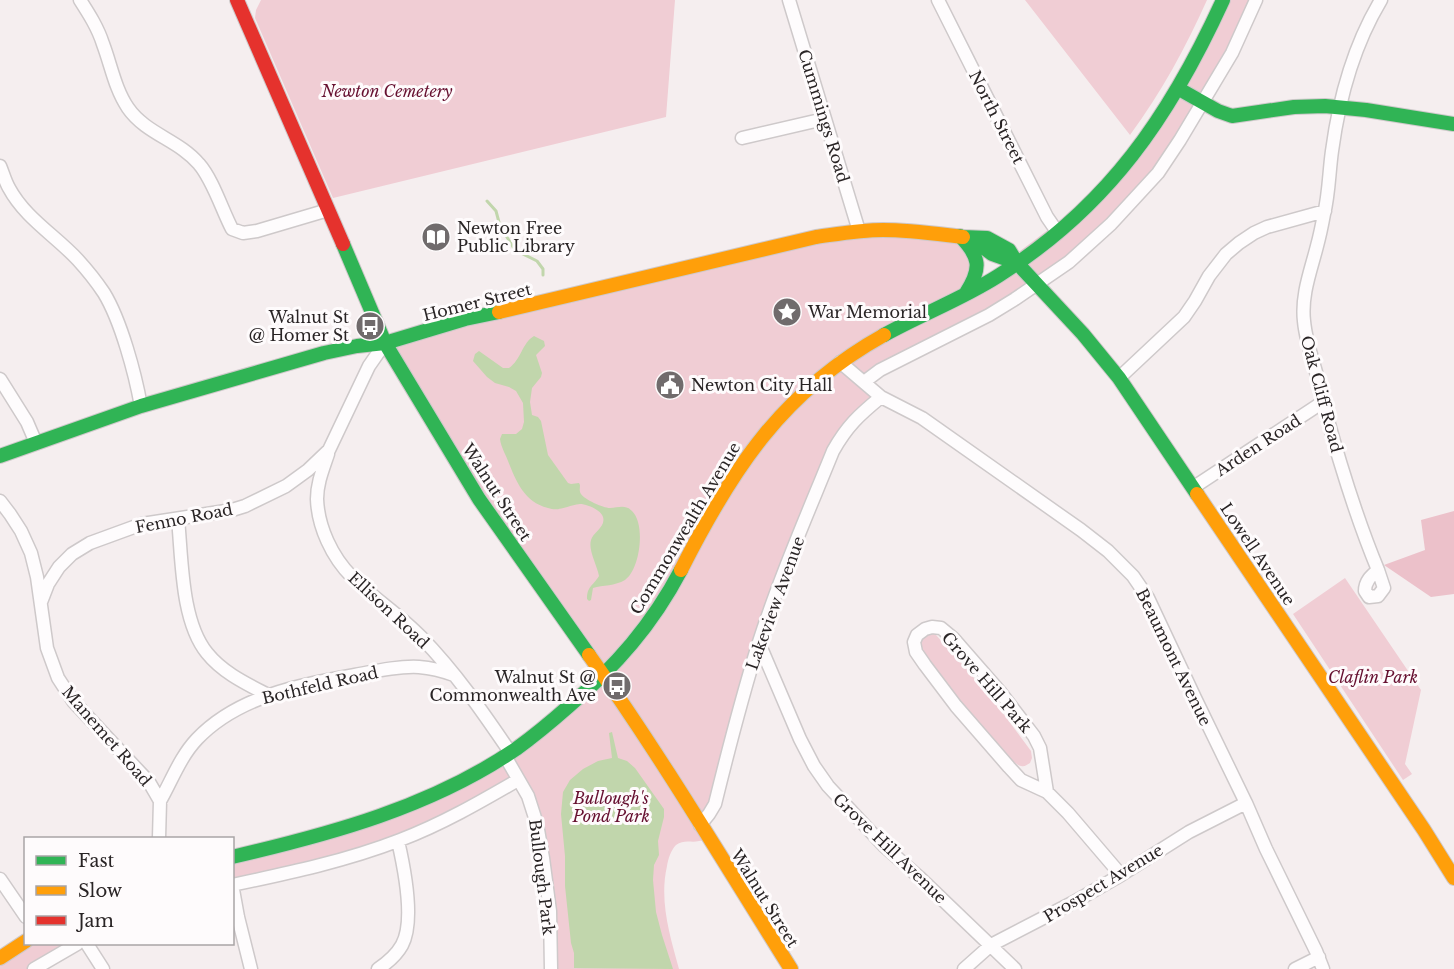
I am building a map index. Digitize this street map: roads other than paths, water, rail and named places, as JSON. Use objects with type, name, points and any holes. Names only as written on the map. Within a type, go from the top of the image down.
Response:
[{"type":"main road","name":"Walnut Street","points":[[237,0],[272,76],[385,343],[479,499],[604,676],[791,969]]},
{"type":"main road","name":"Commonwealth Avenue","points":[[234,857],[317,837],[387,815],[442,790],[507,754],[604,676],[634,644],[658,609],[728,483],[758,440],[781,414],[840,363],[887,333],[1001,274],[1059,233],[1087,208],[1153,129],[1199,53],[1223,0]]},
{"type":"main road","points":[[1179,89],[1218,111],[1232,116],[1294,107],[1339,107],[1454,124]]},
{"type":"main road","name":"Homer Street","points":[[0,456],[141,406],[324,353],[385,343],[465,319],[805,240],[859,231],[918,232],[966,237]]},
{"type":"main road","points":[[966,237],[1003,260],[1017,263]]},
{"type":"main road","points":[[966,237],[977,263],[977,276],[966,293]]},
{"type":"main road","name":"Lowell Avenue","points":[[1017,263],[1083,334],[1119,378],[1449,858],[1454,878]]},
{"type":"main road","points":[[0,958],[24,942]]},
{"type":"street","points":[[80,0],[97,29],[126,106],[146,127],[179,147],[200,164],[232,229],[243,233],[257,231],[328,210]]},
{"type":"street","name":"Cummings Road","points":[[789,0],[859,231]]},
{"type":"street","name":"North Street","points":[[938,0],[1047,217],[1059,233]]},
{"type":"street","points":[[864,382],[880,370],[989,315],[1037,285],[1084,249],[1111,224],[1143,190],[1175,148],[1232,54],[1256,0]]},
{"type":"street","name":"Oak Cliff Road","points":[[1378,570],[1351,495],[1323,402],[1309,350],[1304,320],[1308,276],[1325,211],[1339,107],[1360,42],[1380,0]]},
{"type":"street","points":[[742,138],[824,118]]},
{"type":"street","points":[[0,166],[18,202],[77,259],[105,295],[123,339],[141,406]]},
{"type":"street","points":[[1119,378],[1184,316],[1215,268],[1239,243],[1267,227],[1325,211]]},
{"type":"street","name":"Fenno Road","points":[[41,602],[48,584],[59,567],[72,554],[90,543],[142,524],[232,510],[266,497],[308,470],[329,450],[369,366],[385,343]]},
{"type":"street","name":"Beaumont Avenue","points":[[840,363],[881,397],[922,418],[1081,530],[1127,569],[1148,598],[1321,963]]},
{"type":"street","points":[[0,379],[27,422],[36,443]]},
{"type":"street","name":"Lakeview Avenue","points":[[700,825],[715,804],[741,700],[759,643],[783,575],[833,451],[853,421],[881,397]]},
{"type":"street","name":"Arden Road","points":[[1194,487],[1323,402]]},
{"type":"street","name":"Ellison Road","points":[[329,450],[320,475],[317,497],[319,518],[336,557],[351,576],[419,635],[456,675],[473,698],[507,754]]},
{"type":"street","name":"Manemet Road","points":[[0,501],[21,531],[30,553],[37,577],[47,648],[58,678],[73,701],[149,782],[160,801],[159,837]]},
{"type":"street","points":[[178,519],[185,590],[196,635],[207,653],[221,666],[242,682],[268,695]]},
{"type":"street","name":"Grove Hill Park","points":[[1047,792],[1040,748],[1034,736],[1001,693],[953,638],[941,628],[925,629],[917,635],[914,642],[916,652],[956,706],[1021,780],[1047,792],[1068,813],[1121,875]]},
{"type":"street","name":"Grove Hill Avenue","points":[[759,643],[800,739],[828,786],[884,846],[1015,969]]},
{"type":"street","name":"Bothfeld Road","points":[[160,801],[179,762],[196,740],[233,711],[268,695],[338,678],[399,668],[419,667],[456,675]]},
{"type":"street","name":"Bullough Park","points":[[507,754],[532,805],[540,840],[550,912],[550,969]]},
{"type":"street","points":[[234,884],[326,864],[398,841],[466,810],[518,780]]},
{"type":"street","name":"Prospect Avenue","points":[[964,969],[991,945],[1121,875],[1189,832],[1246,803]]},
{"type":"street","points":[[378,969],[393,956],[402,944],[407,928],[406,888],[398,841]]},
{"type":"street","points":[[0,879],[24,914]]},
{"type":"street","points":[[234,893],[252,969]]},
{"type":"street","points":[[34,969],[75,945]]},
{"type":"street","points":[[88,945],[103,969]]},
{"type":"street","points":[[1295,969],[1321,963]]},
{"type":"waterway","points":[[487,201],[496,211],[500,226],[515,250],[537,261],[543,269],[543,275]]},
{"type":"place","name":"Newton Free Public Library","points":[[436,237]]},
{"type":"place","name":"War Memorial","points":[[787,312]]},
{"type":"place","name":"Walnut St @ Homer St","points":[[370,326]]},
{"type":"place","name":"Newton City Hall","points":[[670,385]]},
{"type":"place","name":"Walnut St @ Commonwealth Ave","points":[[617,686]]},
{"type":"park label","name":"Newton Cemetery","points":[[387,91]]},
{"type":"park label","name":"Claflin Park","points":[[1373,677]]},
{"type":"park label","name":"Bullough's Pond Park","points":[[611,807]]}]
